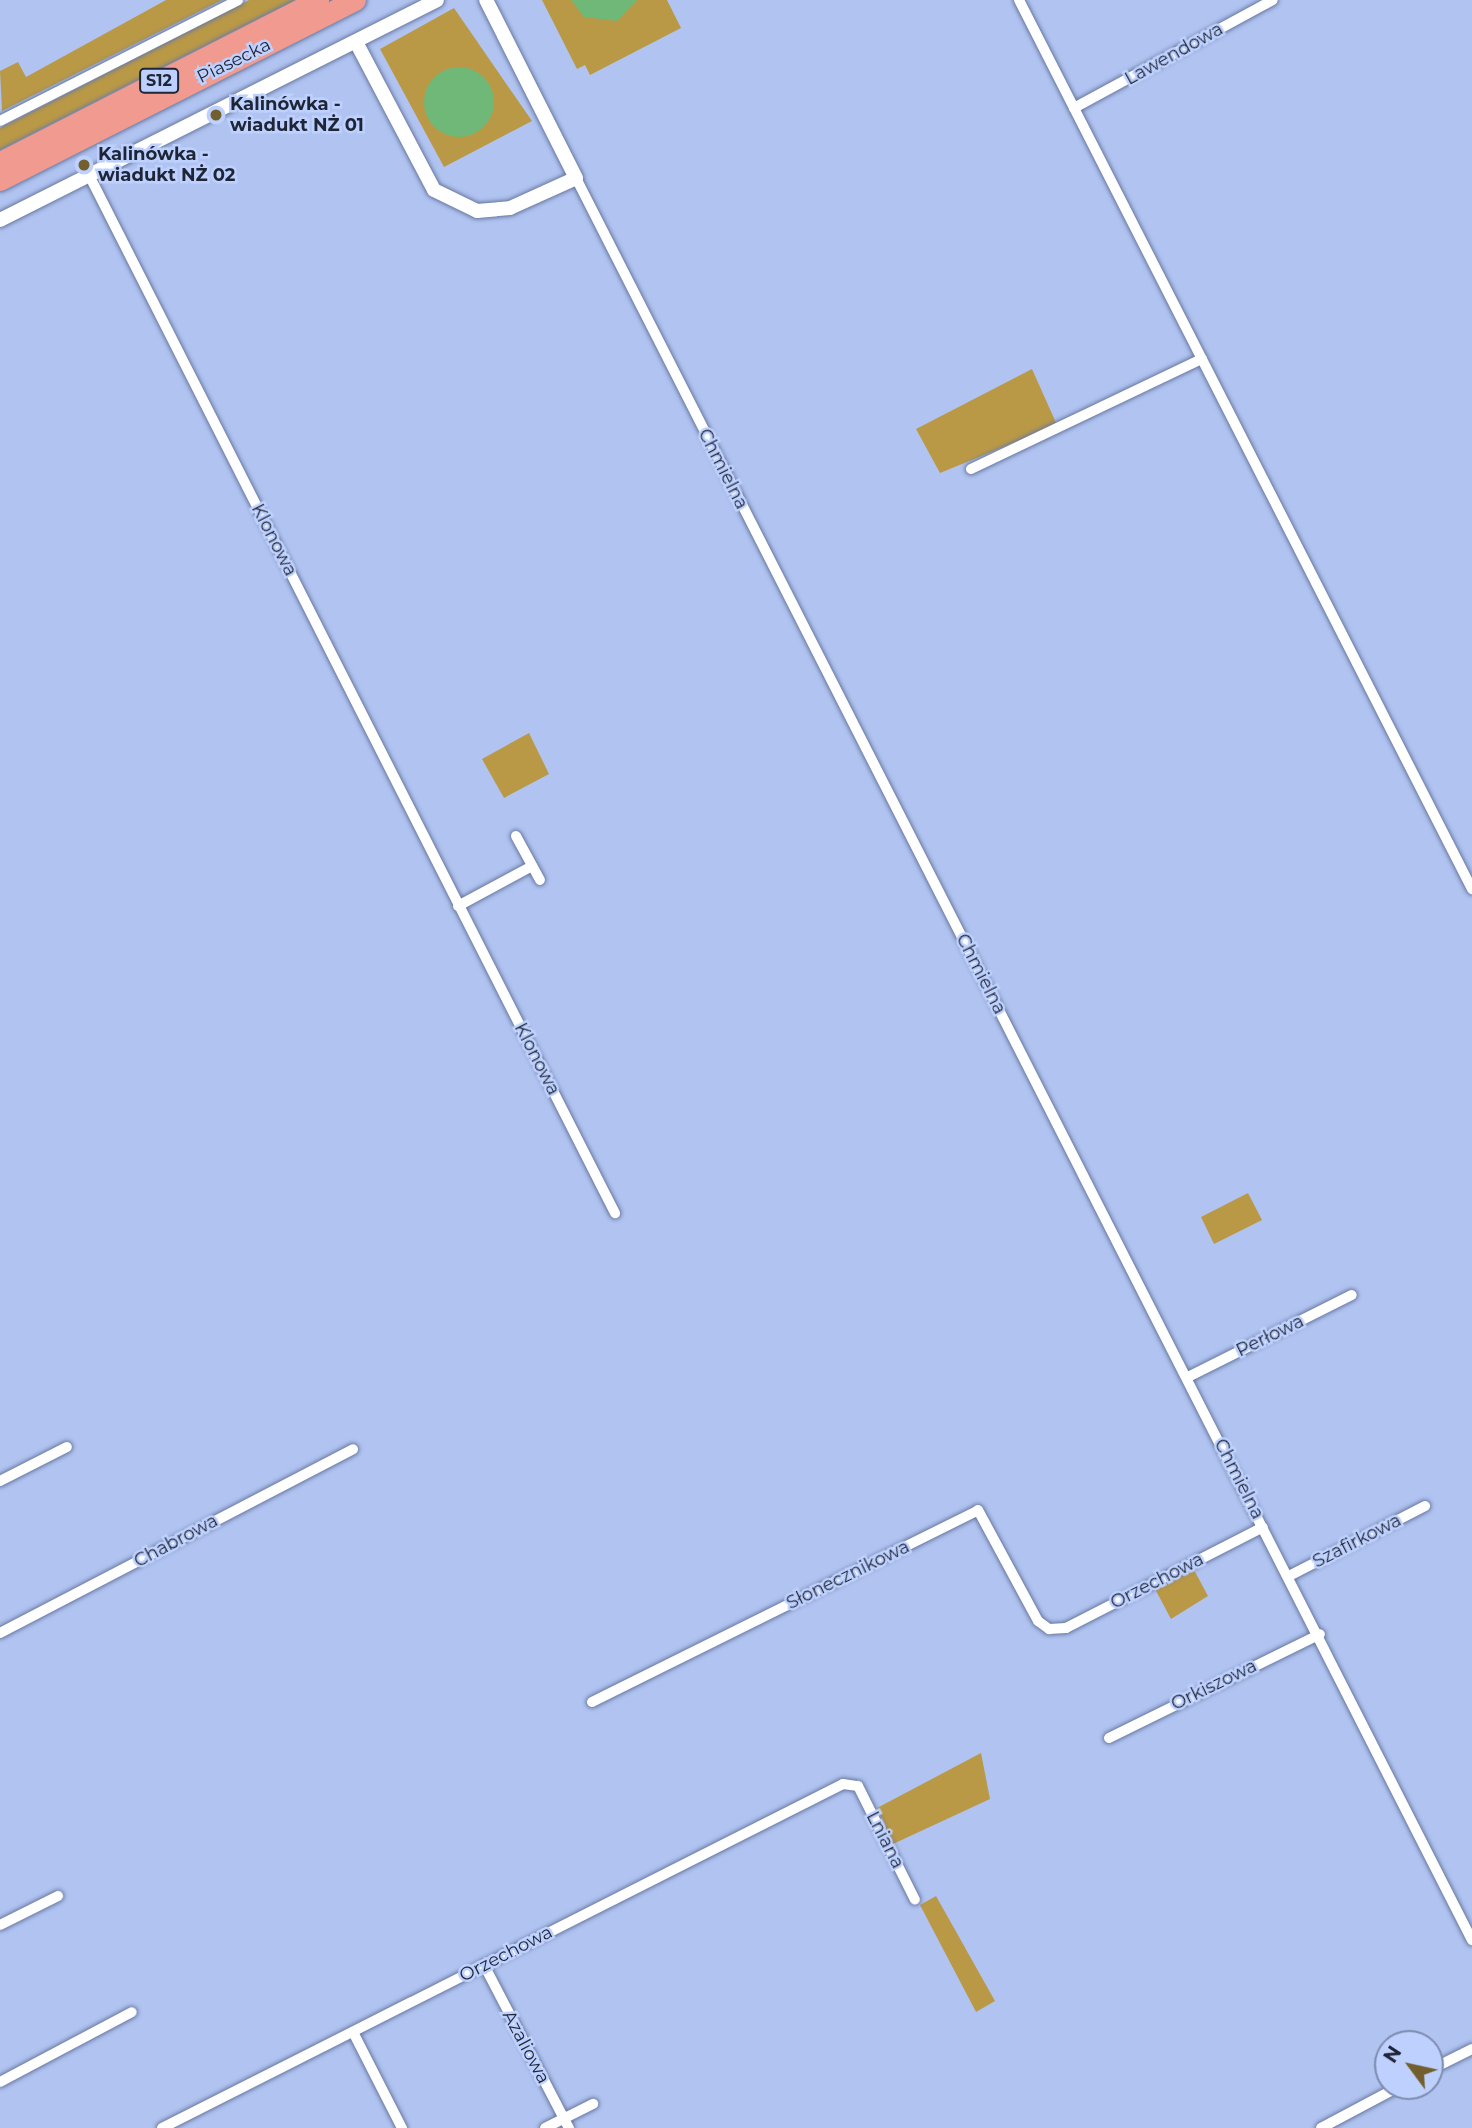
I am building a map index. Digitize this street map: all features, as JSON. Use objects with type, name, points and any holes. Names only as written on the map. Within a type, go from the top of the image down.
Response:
[{"type":"highway","name":"Piasecka","points":[[0,162],[318,0]]},
{"type":"highway","name":"Piasecka","points":[[0,180],[355,0]]},
{"type":"street","points":[[0,121],[238,0]]},
{"type":"street","points":[[0,220],[437,0]]},
{"type":"street","points":[[1019,0],[1472,889]]},
{"type":"street","name":"Lawendowa","points":[[1074,108],[1273,0]]},
{"type":"street","name":"Chmielna","points":[[488,4],[1263,1527],[1320,1634],[1472,1940]]},
{"type":"street","points":[[356,42],[422,173],[453,204],[477,211],[510,208],[576,178]]},
{"type":"street","name":"Klonowa","points":[[89,174],[615,1213]]},
{"type":"street","points":[[971,469],[1202,359]]},
{"type":"street","points":[[516,835],[540,880]]},
{"type":"street","points":[[458,906],[531,866]]},
{"type":"street","name":"Perłowa","points":[[1188,1377],[1352,1295]]},
{"type":"street","points":[[0,1481],[67,1447]]},
{"type":"street","name":"Chabrowa","points":[[0,1633],[353,1449]]},
{"type":"street","name":"Szafirkowa","points":[[1289,1576],[1425,1506]]},
{"type":"street","name":"Słonecznikowa","points":[[592,1702],[978,1510],[1038,1621],[1049,1629]]},
{"type":"street","name":"Orzechowa","points":[[1049,1629],[1066,1628],[1263,1527]]},
{"type":"street","name":"Orkiszowa","points":[[1109,1738],[1320,1634]]},
{"type":"street","name":"Orzechowa","points":[[162,2128],[852,1782]]},
{"type":"street","name":"Lniana","points":[[852,1782],[915,1900]]},
{"type":"street","points":[[0,1925],[58,1896]]},
{"type":"street","name":"Azaliowa","points":[[484,1965],[567,2123]]},
{"type":"street","points":[[0,2082],[132,2012]]},
{"type":"street","points":[[353,2032],[402,2128]]},
{"type":"street","points":[[1444,2063],[1472,2049]]},
{"type":"street","points":[[1321,2128],[1374,2100]]},
{"type":"street","points":[[545,2128],[567,2123],[593,2104]]},
{"type":"shaded area","points":[[166,0],[222,0],[2,111],[0,71],[18,62],[26,77]]},
{"type":"shaded area","points":[[249,0],[295,0],[0,150],[0,128]]},
{"type":"shaded area","points":[[542,0],[667,0],[681,28],[590,75],[585,65],[577,69]]},
{"type":"shaded area","points":[[571,0],[637,0],[617,21],[584,17]]},
{"type":"shaded area","points":[[454,8],[532,121],[444,167],[380,49]]},
{"type":"shaded area","points":[[452,67],[466,67],[479,73],[488,82],[494,102],[492,115],[484,127],[466,137],[452,137],[439,131],[430,122],[424,109],[424,95],[430,82],[439,73]]},
{"type":"shaded area","points":[[1032,369],[1057,425],[940,473],[916,429]]},
{"type":"shaded area","points":[[529,733],[549,774],[504,798],[482,759]]},
{"type":"shaded area","points":[[1248,1193],[1262,1220],[1214,1244],[1201,1217]]},
{"type":"shaded area","points":[[1193,1568],[1208,1596],[1171,1619],[1155,1589]]},
{"type":"shaded area","points":[[981,1753],[990,1799],[893,1844],[877,1808]]},
{"type":"shaded area","points":[[936,1896],[995,2001],[976,2012],[920,1905]]},
{"type":"place","name":"Kalinówka - wiadukt NŻ 01","points":[[216,115]]},
{"type":"place","name":"Kalinówka - wiadukt NŻ 02","points":[[84,165]]}]
